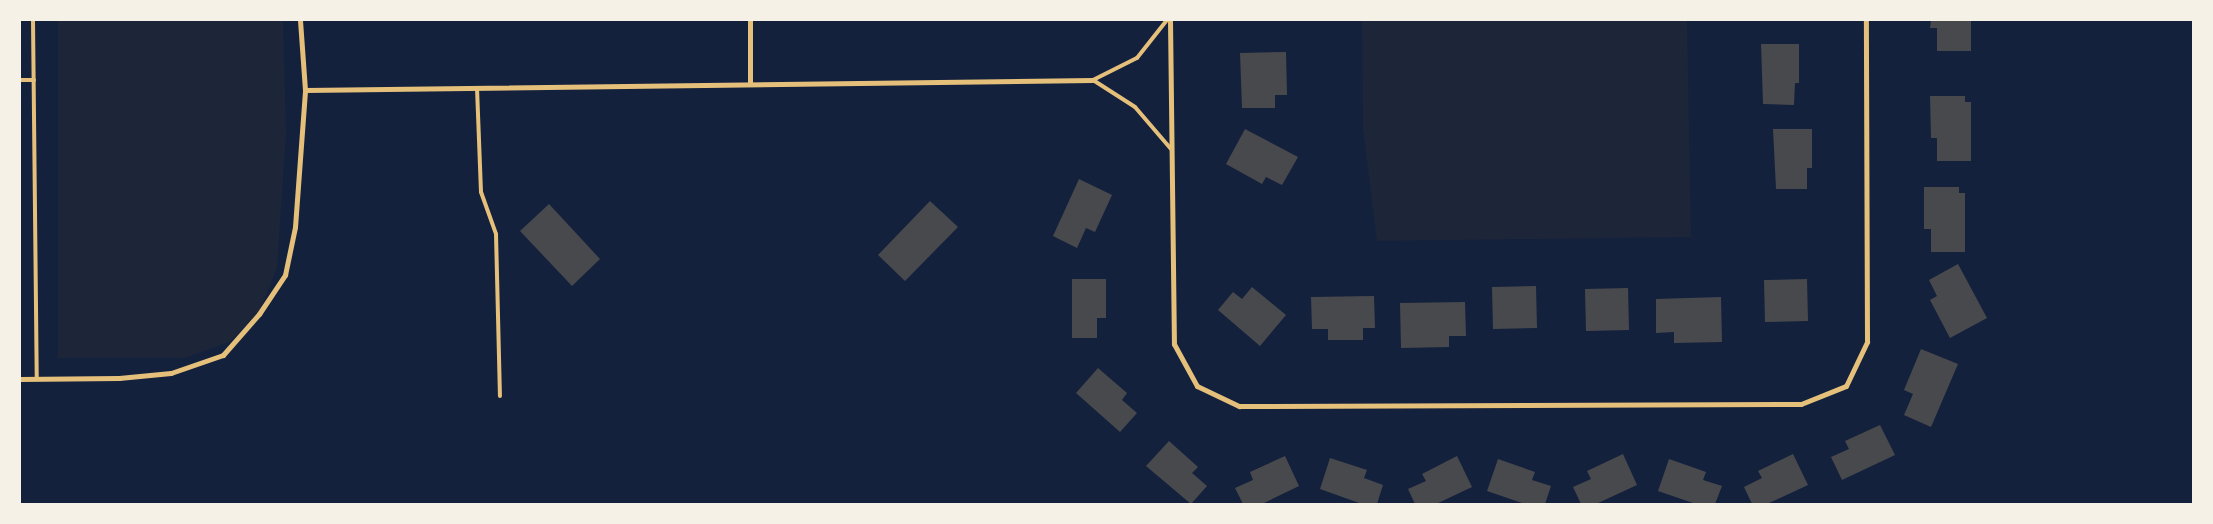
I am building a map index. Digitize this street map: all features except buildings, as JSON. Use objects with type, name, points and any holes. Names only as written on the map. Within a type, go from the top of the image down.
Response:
[{"type":"street","points":[[20,379],[119,378],[171,373],[223,355],[259,314],[285,275],[295,228],[305,90],[300,20]]},
{"type":"street","points":[[750,20],[750,83]]},
{"type":"street","points":[[1169,20],[1174,344],[1196,386],[1239,406],[1801,404],[1846,386],[1866,342],[1866,20]]},
{"type":"street","points":[[305,90],[1093,80]]},
{"type":"lane","points":[[33,20],[37,379]]},
{"type":"lane","points":[[1093,80],[1137,58],[1169,20]]},
{"type":"lane","points":[[20,80],[34,80]]},
{"type":"lane","points":[[1093,80],[1134,107],[1171,149]]},
{"type":"lane","points":[[477,88],[481,192],[496,234],[500,396]]},
{"type":"shaded area","points":[[58,20],[283,20],[286,134],[277,267],[259,314],[229,342],[185,358],[58,358]]},
{"type":"shaded area","points":[[1362,20],[1687,20],[1691,237],[1377,241],[1363,128]]}]
